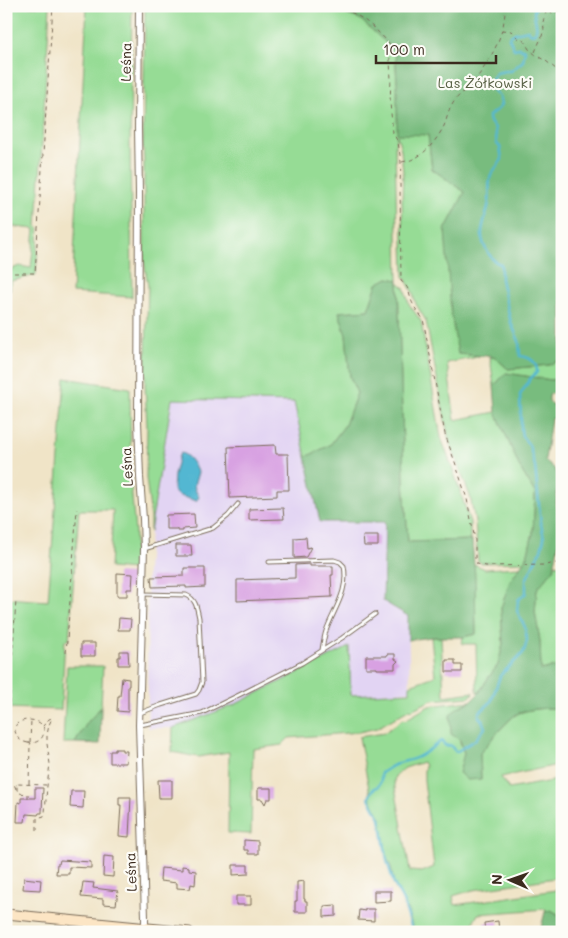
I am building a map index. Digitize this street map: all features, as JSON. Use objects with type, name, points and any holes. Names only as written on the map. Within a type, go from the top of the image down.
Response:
[{"type":"main road","points":[[6,914],[89,925],[144,927],[189,932]]},
{"type":"street","name":"Leśna","points":[[139,6],[138,420],[144,549],[139,725],[144,927]]},
{"type":"lane","points":[[144,549],[213,528],[228,516],[238,504]]},
{"type":"lane","points":[[269,562],[334,560],[344,566],[345,582],[343,593],[326,630],[321,651]]},
{"type":"lane","points":[[140,714],[196,694],[200,690],[202,682],[199,618],[192,599],[182,594],[143,594]]},
{"type":"lane","points":[[139,725],[202,713],[302,663],[342,638],[375,614]]},
{"type":"lane","points":[[86,932],[89,925]]},
{"type":"path","points":[[6,273],[35,273],[53,6]]},
{"type":"path","points":[[336,6],[367,21],[389,43],[390,103],[393,133],[398,142],[401,162],[401,281],[405,284],[410,293],[412,303],[423,319],[444,434],[467,498],[475,540],[475,559],[477,564],[486,566],[545,565],[562,562]]},
{"type":"path","points":[[401,162],[414,159],[434,143],[452,104],[472,84],[496,48],[504,21],[505,6]]},
{"type":"path","points":[[535,54],[544,29],[543,22],[547,9],[552,13],[556,13],[562,8]]},
{"type":"path","points":[[501,30],[511,31],[524,41],[529,49],[562,74]]},
{"type":"path","points":[[6,372],[10,273]]},
{"type":"path","points":[[66,653],[77,509]]},
{"type":"path","points":[[6,735],[16,600]]},
{"type":"path","points":[[29,784],[31,720]]},
{"type":"path","points":[[31,720],[39,722],[43,726],[42,738],[30,743],[23,742],[18,739],[14,729],[16,723],[31,720]]},
{"type":"path","points":[[37,830],[37,818],[45,815],[50,764],[47,744],[49,721],[43,726]]},
{"type":"path","points":[[28,798],[28,794],[19,793],[17,785],[47,785]]},
{"type":"shaded area","points":[[172,399],[294,402],[385,522],[383,601],[408,616],[410,691],[350,695],[349,648],[234,705],[173,728],[148,728],[147,571],[150,532]]},
{"type":"green space","points":[[6,6],[50,6],[36,275],[11,281],[10,290],[8,287],[6,330],[6,270],[19,266],[31,268],[35,229],[6,226]]},
{"type":"green space","points":[[87,6],[132,6],[130,143],[132,297],[72,293]]},
{"type":"green space","points":[[145,6],[322,6],[360,19],[395,51],[397,82],[428,135],[432,169],[465,192],[445,230],[458,354],[483,356],[447,363],[455,420],[496,412],[520,468],[535,493],[533,533],[527,557],[523,562],[481,563],[478,561],[475,521],[470,496],[449,441],[426,321],[416,304],[404,276],[403,172],[401,150],[397,135],[395,144],[398,280],[388,278],[377,284],[368,310],[339,312],[346,335],[350,377],[357,393],[345,425],[330,445],[306,457],[294,402],[172,399],[150,532],[150,510],[146,478],[147,427],[145,385],[148,286],[144,261]]},
{"type":"green space","name":"Las Żółkowski","points":[[322,6],[562,6],[562,359],[549,365],[508,369],[495,357],[490,357],[490,355],[458,354],[451,314],[445,230],[465,192],[432,169],[428,135],[397,134],[395,51],[360,19]]},
{"type":"green space","points":[[388,278],[398,280],[404,480],[408,542],[472,540],[476,634],[463,637],[431,637],[408,640],[408,616],[383,601],[385,522],[320,522],[306,457],[330,445],[345,425],[357,393],[350,377],[346,335],[339,312],[368,310],[377,284]]},
{"type":"green space","points":[[398,282],[404,287],[409,304],[421,321],[441,438],[470,522],[470,540],[408,542],[404,480]]},
{"type":"green space","points":[[490,357],[495,357],[508,369],[549,365],[562,359],[562,378],[551,380],[506,373],[494,386]]},
{"type":"green space","points":[[506,373],[551,380],[562,378],[562,393],[550,394],[549,397],[549,402],[555,406],[557,418],[551,419],[545,460],[554,468],[558,477],[556,507],[562,514],[562,523],[554,569],[537,589],[535,612],[540,641],[541,670],[562,665],[562,708],[535,709],[515,715],[480,753],[481,779],[467,780],[459,773],[464,753],[460,740],[451,734],[450,715],[458,707],[470,702],[479,693],[498,665],[503,644],[501,608],[510,581],[527,557],[533,533],[535,493],[520,468],[496,412],[494,386]]},
{"type":"green space","points":[[65,378],[130,388],[131,484],[135,532],[134,570],[110,568],[113,510],[79,510],[69,640],[65,640],[61,710],[6,708],[6,598],[48,601]]},
{"type":"green space","points":[[474,564],[485,569],[520,567],[510,581],[501,608],[503,644],[498,665],[479,693],[477,692],[476,644],[462,644],[463,637],[476,634]]},
{"type":"green space","points":[[562,564],[562,665],[541,671],[540,641],[535,612],[537,589],[554,569],[555,565]]},
{"type":"green space","points":[[431,637],[441,637],[444,696],[474,692],[470,697],[432,700],[410,709],[377,728],[359,732],[289,738],[282,745],[253,749],[251,834],[228,833],[229,752],[198,757],[172,752],[173,728],[234,705],[349,647],[351,695],[410,692],[410,685],[435,676]]},
{"type":"green space","points":[[67,666],[103,666],[101,707],[87,723],[75,743],[63,743]]},
{"type":"green space","points":[[471,701],[458,707],[450,715],[464,753],[481,779],[480,753],[515,715],[530,710],[562,708],[562,764],[501,777],[509,789],[562,779],[562,918],[551,910],[545,912],[546,909],[478,914],[468,932],[414,932],[407,908],[394,884],[391,867],[387,858],[381,818],[371,799],[359,737],[384,733],[403,719],[405,720],[429,706]],"holes":[[[423,762],[425,766],[424,780],[434,867],[422,872],[410,871],[394,782],[395,776],[405,768]],[[555,878],[556,890],[455,905],[453,896],[473,890]]]},
{"type":"green space","points":[[101,707],[100,744],[75,743],[87,723]]},
{"type":"green space","points":[[551,910],[561,916],[562,932],[540,932],[545,912]]},
{"type":"water","points":[[181,453],[189,458],[198,472],[194,484],[199,497],[196,501],[177,495],[173,490],[174,475]]},
{"type":"building","points":[[275,445],[276,454],[288,454],[289,490],[277,490],[277,496],[230,498],[228,447]]},
{"type":"building","points":[[283,508],[284,519],[249,520],[249,509]]},
{"type":"building","points":[[194,514],[195,528],[183,529],[183,531],[166,529],[166,515]]},
{"type":"building","points":[[363,536],[378,536],[378,546],[364,546]]},
{"type":"building","points":[[306,537],[307,548],[311,547],[306,557],[294,558],[294,538]]},
{"type":"building","points":[[176,545],[191,545],[192,556],[176,556]]},
{"type":"building","points":[[310,564],[310,566],[333,566],[333,575],[331,575],[332,597],[237,601],[237,580],[295,578],[295,565]]},
{"type":"building","points":[[184,568],[205,568],[205,587],[152,587],[151,577],[184,576]]},
{"type":"building","points":[[117,573],[133,574],[132,589],[127,589],[127,596],[117,596]]},
{"type":"building","points":[[119,618],[131,619],[130,630],[118,630]]},
{"type":"building","points":[[81,643],[95,643],[95,656],[81,656]]},
{"type":"building","points":[[120,651],[128,651],[129,665],[118,665]]},
{"type":"building","points":[[387,654],[395,654],[395,659],[398,661],[395,664],[395,669],[366,668],[366,656],[387,656]]},
{"type":"building","points":[[446,660],[455,660],[455,665],[462,665],[462,672],[446,672]]},
{"type":"building","points":[[122,678],[129,679],[128,712],[117,711]]},
{"type":"building","points":[[115,749],[127,751],[126,763],[110,763],[110,751],[115,751]]},
{"type":"building","points":[[158,780],[172,780],[172,798],[159,798]]},
{"type":"building","points":[[35,788],[43,788],[42,813],[38,815],[26,814],[25,822],[17,822],[18,802],[21,803],[21,798],[35,798]]},
{"type":"building","points":[[258,788],[271,788],[271,799],[267,799],[265,804],[262,799],[258,799]]},
{"type":"building","points":[[71,791],[84,791],[83,808],[70,807]]},
{"type":"building","points":[[119,797],[131,797],[129,837],[119,836],[121,805],[119,805]]},
{"type":"building","points":[[244,840],[258,841],[258,854],[248,854],[248,850],[244,850]]},
{"type":"building","points":[[104,856],[114,857],[113,877],[103,876]]},
{"type":"building","points":[[60,860],[91,862],[91,868],[69,867],[69,874],[56,874],[57,864],[59,864]]},
{"type":"building","points":[[233,865],[248,865],[248,874],[233,875]]},
{"type":"building","points":[[182,866],[196,871],[195,885],[191,884],[190,889],[177,888],[177,883],[160,881],[161,868],[182,870]]},
{"type":"building","points":[[24,878],[41,880],[40,890],[23,889]]},
{"type":"building","points":[[304,881],[304,899],[307,901],[307,912],[295,912],[297,882]]},
{"type":"building","points":[[83,882],[94,883],[93,888],[118,891],[116,905],[103,904],[103,899],[81,897]]},
{"type":"building","points":[[374,891],[391,891],[391,901],[374,902]]},
{"type":"building","points":[[236,896],[251,896],[251,905],[236,905]]},
{"type":"building","points":[[336,905],[336,916],[324,917],[324,906]]},
{"type":"building","points":[[365,909],[374,909],[374,921],[358,920],[359,910],[365,911]]},
{"type":"building","points":[[498,921],[499,932],[485,932],[484,923]]},
{"type":"waterway","points":[[413,932],[387,861],[380,818],[369,798],[372,791],[378,787],[381,781],[381,773],[399,763],[418,757],[441,741],[446,746],[450,745],[456,752],[475,740],[485,728],[479,713],[491,702],[500,676],[523,653],[525,648],[527,640],[525,627],[517,611],[518,600],[526,593],[526,580],[541,550],[544,538],[535,466],[529,445],[522,436],[521,429],[520,395],[537,372],[537,368],[532,360],[520,356],[519,341],[511,323],[501,279],[501,264],[495,262],[490,256],[482,235],[489,202],[490,178],[502,159],[500,147],[497,144],[495,128],[490,123],[489,118],[501,104],[499,96],[493,91],[492,80],[496,73],[511,71],[523,61],[525,50],[514,49],[509,38],[515,33],[528,30],[534,34],[536,31],[534,10],[537,6]]}]
